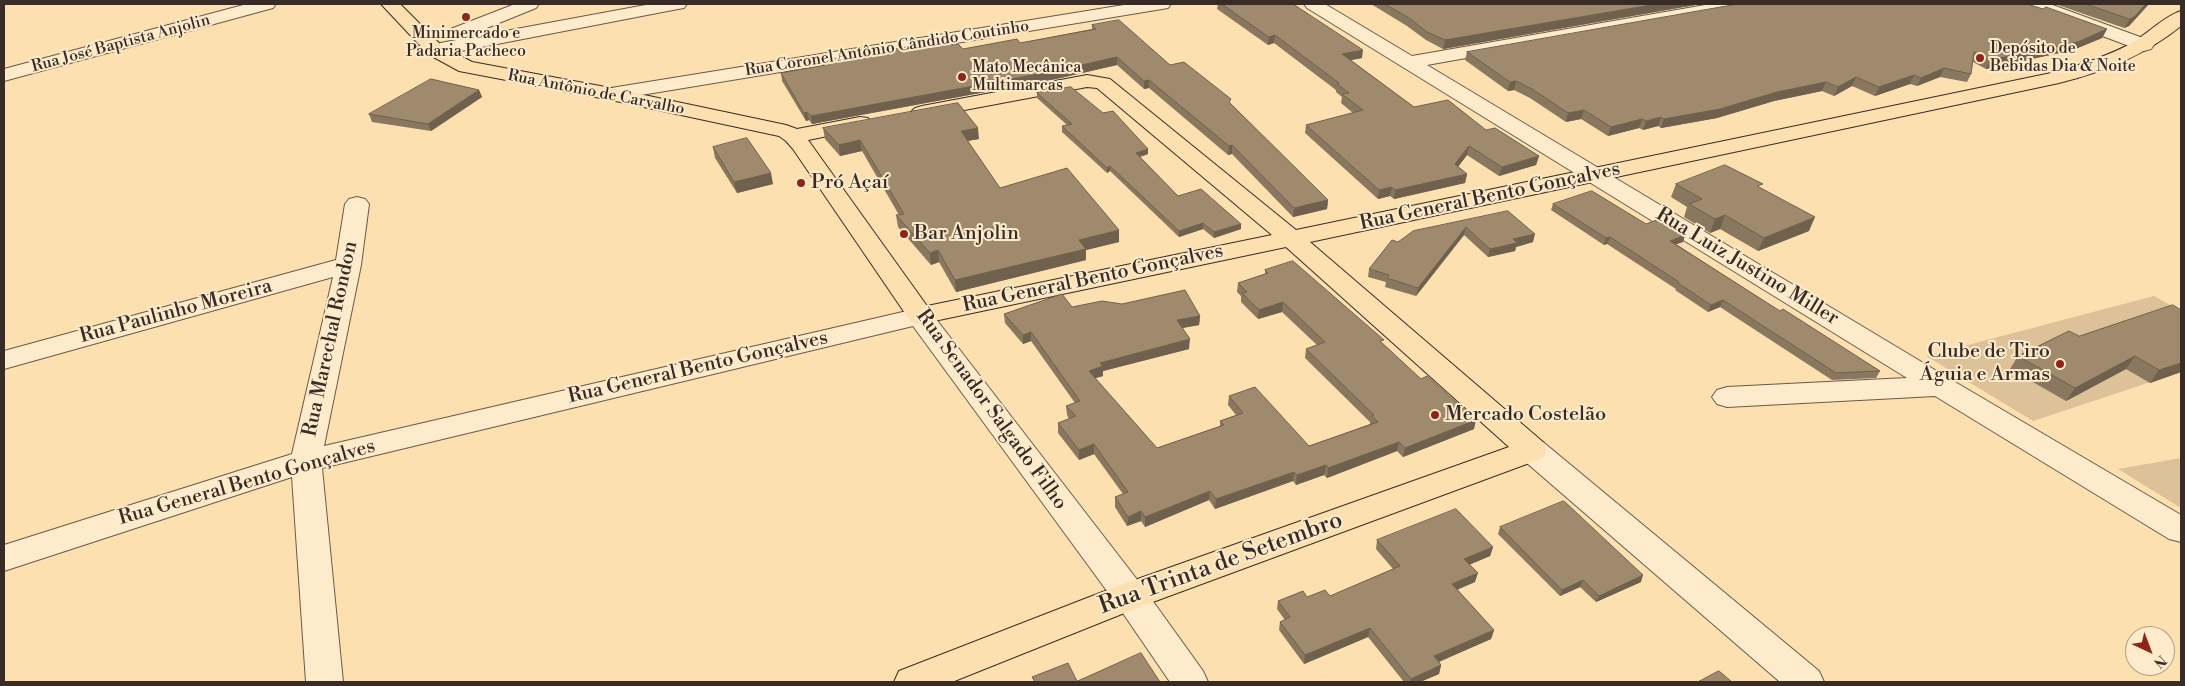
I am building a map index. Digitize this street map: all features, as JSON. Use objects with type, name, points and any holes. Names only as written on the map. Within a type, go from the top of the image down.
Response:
[{"type":"main road","name":"Rua Antônio de Carvalho","points":[[390,4],[432,47],[466,68],[612,94],[774,128],[794,136]]},
{"type":"main road","name":"Rua General Bento Gonçalves","points":[[920,316],[2060,77],[2104,63],[2144,45],[2181,17]]},
{"type":"main road","points":[[904,115],[1087,81],[1102,82],[1290,238],[1532,450]]},
{"type":"main road","points":[[794,136],[875,120]]},
{"type":"main road","name":"Rua Senador Salgado Filho","points":[[794,136],[920,316]]},
{"type":"main road","name":"Rua Trinta de Setembro","points":[[912,682],[1130,596],[1532,450]]},
{"type":"street","name":"Rua José Baptista Anjolin","points":[[4,75],[267,4]]},
{"type":"street","points":[[432,47],[530,4]]},
{"type":"street","points":[[432,47],[678,4]]},
{"type":"street","name":"Rua Coronel Antônio Cândido Coutinho","points":[[612,94],[1162,4]]},
{"type":"street","name":"Rua Luiz Justino Miller","points":[[1313,4],[1940,386],[2181,530]]},
{"type":"street","points":[[1410,62],[1741,4]]},
{"type":"street","points":[[2034,4],[2144,45]]},
{"type":"street","name":"Rua Marechal Rondon","points":[[325,682],[306,461],[348,265],[357,204]]},
{"type":"street","name":"Rua Paulinho Moreira","points":[[4,360],[348,265]]},
{"type":"street","name":"Rua General Bento Gonçalves","points":[[4,558],[306,461],[920,316]]},
{"type":"street","name":"Rua Senador Salgado Filho","points":[[920,316],[1130,596],[1190,682]]},
{"type":"street","points":[[1727,397],[1940,386]]},
{"type":"street","points":[[1532,450],[1806,682]]},
{"type":"shaded area","name":"Clube de Tiro Águia e Armas","points":[[2154,296],[2181,311],[2181,372],[2033,421],[1926,356]]},
{"type":"shaded area","points":[[2181,458],[2181,508],[2118,469]]},
{"type":"building","points":[[1222,4],[1293,4],[1363,50],[1342,54],[1414,107],[1448,100],[1486,130],[1495,128],[1539,156],[1502,167],[1469,146],[1455,164],[1467,174],[1395,190],[1392,187],[1379,190],[1306,125],[1363,110],[1342,94],[1349,93],[1337,84],[1339,83],[1275,35],[1269,37]]},
{"type":"building","points":[[1385,4],[1657,4],[1445,40],[1427,32],[1409,18]]},
{"type":"building","points":[[1738,4],[2027,4],[2043,9],[2046,7],[2107,29],[2078,42],[1990,60],[1974,52],[1971,74],[1944,68],[1921,78],[1914,75],[1879,87],[1856,77],[1838,87],[1826,82],[1777,92],[1720,109],[1664,119],[1661,117],[1646,121],[1642,119],[1611,127],[1584,110],[1568,113],[1532,89],[1516,81],[1510,82],[1467,52]]},
{"type":"building","points":[[2086,4],[2146,4],[2130,19]]},
{"type":"building","points":[[1119,20],[1170,65],[1184,62],[1231,99],[1229,102],[1328,200],[1294,208],[1232,145],[1229,146],[1149,80],[1144,81],[1117,57],[1055,71],[811,116],[807,112],[804,113],[781,73],[825,65],[823,61],[949,40],[952,45],[958,44],[963,49],[1017,39],[1020,43],[1096,29],[1092,25]]},
{"type":"building","points":[[431,79],[479,90],[428,124],[369,114]]},
{"type":"building","points":[[1071,87],[1103,113],[1113,111],[1148,149],[1136,153],[1178,196],[1201,189],[1241,224],[1214,232],[1203,223],[1179,231],[1110,166],[1107,168],[1062,126],[1072,124],[1037,93]]},
{"type":"building","points":[[958,103],[978,128],[961,131],[1000,188],[1067,168],[1119,230],[1079,240],[1086,249],[955,280],[938,250],[930,253],[896,215],[904,214],[860,140],[839,145],[823,128]]},
{"type":"building","points":[[747,138],[771,173],[734,182],[713,147]]},
{"type":"building","points":[[1725,165],[1763,184],[1757,186],[1815,217],[1764,238],[1725,215],[1715,219],[1689,204],[1702,199],[1676,184]]},
{"type":"building","points":[[1592,191],[1646,224],[1659,219],[1685,235],[1670,241],[1780,311],[1783,309],[1880,371],[1836,373],[1723,300],[1711,305],[1610,237],[1606,238],[1553,204]]},
{"type":"building","points":[[1508,211],[1535,234],[1513,239],[1517,243],[1490,249],[1466,227],[1418,288],[1387,278],[1389,275],[1369,269],[1392,240],[1398,242],[1413,231]]},
{"type":"building","points":[[1293,261],[1384,340],[1380,341],[1421,379],[1427,376],[1476,420],[1405,448],[1399,442],[1328,468],[1326,465],[1297,475],[1294,472],[1216,499],[1210,491],[1145,517],[1141,511],[1128,517],[1115,497],[1128,492],[1094,444],[1079,450],[1058,423],[1076,416],[1066,406],[1080,401],[1031,332],[1023,335],[1004,314],[1062,294],[1072,307],[1102,301],[1122,304],[1185,290],[1200,316],[1177,320],[1190,339],[1100,363],[1103,366],[1089,371],[1157,448],[1224,425],[1220,421],[1243,413],[1229,396],[1255,387],[1309,446],[1378,422],[1372,416],[1374,415],[1306,349],[1325,342],[1283,302],[1259,310],[1242,293],[1247,292],[1238,283],[1268,273],[1265,270]]},
{"type":"building","points":[[2173,305],[2181,310],[2181,363],[2159,370],[2135,356],[2075,388],[2018,356],[2069,331],[2079,336]]},
{"type":"building","points":[[1564,501],[1643,575],[1599,596],[1583,580],[1562,590],[1500,527]]},
{"type":"building","points":[[1456,509],[1493,547],[1464,559],[1478,573],[1452,584],[1494,630],[1434,656],[1441,665],[1411,679],[1370,628],[1305,655],[1280,622],[1290,617],[1278,601],[1303,591],[1307,597],[1325,590],[1330,596],[1400,566],[1377,540]]},
{"type":"building","points":[[1141,653],[1160,682],[1035,682],[1032,677],[1068,663],[1077,681]]},
{"type":"building","points":[[1719,671],[1732,682],[1698,682]]},
{"type":"place","name":"Minimercado e Padaria Pacheco","points":[[466,17]]},
{"type":"place","name":"Depósito de Bebidas Dia & Noite","points":[[1980,58]]},
{"type":"place","name":"Mato Mecânica Multimarcas","points":[[962,77]]},
{"type":"place","name":"Pró Açaí","points":[[801,183]]},
{"type":"place","name":"Bar Anjolin","points":[[904,234]]},
{"type":"place","name":"Clube de Tiro Águia e Armas","points":[[2060,364]]},
{"type":"place","name":"Mercado Costelão","points":[[1435,415]]}]
